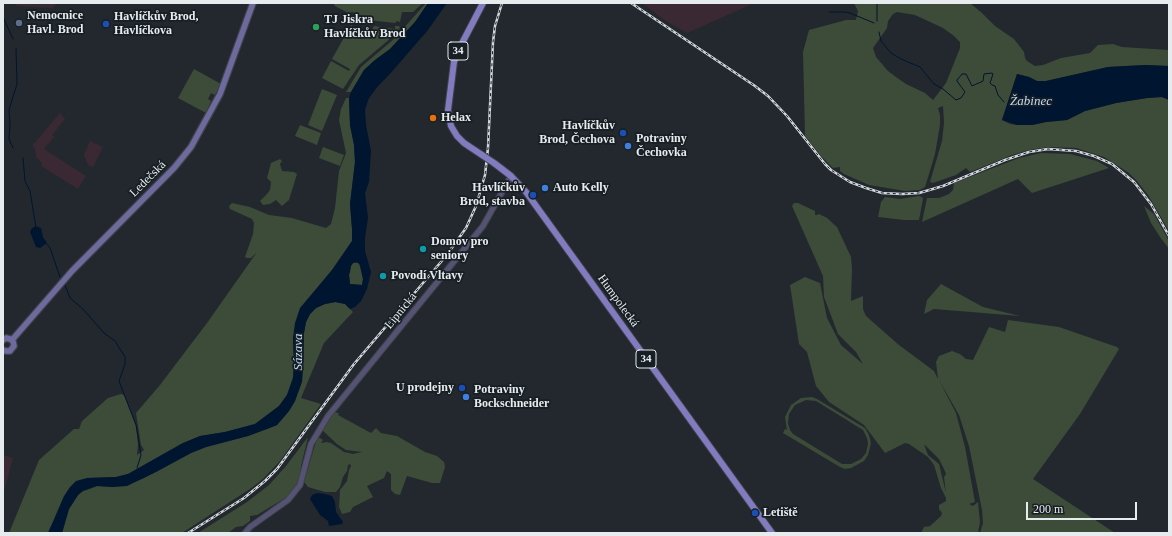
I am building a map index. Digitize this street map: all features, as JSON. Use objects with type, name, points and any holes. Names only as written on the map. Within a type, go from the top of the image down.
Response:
[{"type":"main road","name":"Ledečská","points":[[3,350],[6,352],[12,350],[14,346],[12,340],[72,271],[174,168],[191,147],[220,94],[253,3]]},
{"type":"main road","name":"Humpolecká","points":[[483,3],[456,56],[452,73],[448,110],[451,126],[457,136],[464,143],[511,176],[526,192],[772,533]]},
{"type":"main road","points":[[3,340],[8,338],[12,340]]},
{"type":"street","name":"Lipnická","points":[[244,533],[250,527],[288,500],[300,485],[311,444],[328,416],[483,226],[511,176]]},
{"type":"shaded area","points":[[11,3],[58,3],[51,9],[18,6]]},
{"type":"shaded area","points":[[642,3],[749,3],[750,5],[687,33],[664,20]]},
{"type":"shaded area","points":[[60,113],[65,119],[52,135],[54,137],[44,149],[86,176],[78,189],[41,166],[42,163],[36,157],[35,148],[32,146]]},
{"type":"shaded area","points":[[90,141],[103,147],[93,167],[88,165],[84,155]]},
{"type":"shaded area","points":[[3,455],[13,458],[3,495]]},
{"type":"green space","points":[[333,3],[423,3],[413,12],[402,12],[400,22],[397,21],[395,23],[359,19],[353,12],[348,13],[335,6]]},
{"type":"green space","points":[[426,3],[428,3],[415,22],[390,49],[364,70],[351,92],[346,92],[361,67],[394,39]]},
{"type":"green space","points":[[854,3],[970,3],[995,26],[1014,39],[1024,52],[1027,61],[1035,66],[1043,65],[1061,58],[1090,53],[1098,45],[1113,44],[1122,47],[1169,50],[1169,66],[1145,65],[1108,67],[1046,81],[1037,81],[1017,74],[1002,120],[1010,124],[1032,125],[1067,120],[1085,111],[1116,103],[1162,97],[1169,100],[1169,231],[1148,195],[1129,173],[1104,157],[1076,148],[1048,147],[1029,150],[1012,155],[970,172],[966,168],[956,175],[933,183],[930,182],[942,141],[944,123],[943,106],[938,108],[940,125],[935,154],[925,187],[920,190],[905,191],[869,185],[844,174],[840,171],[840,167],[833,168],[805,136],[803,52],[809,30],[846,20],[856,20],[858,11]],"holes":[[[897,12],[915,15],[943,28],[960,42],[960,48],[946,83],[933,100],[925,93],[906,84],[888,71],[876,57],[873,48],[887,28],[888,21],[893,14]]]},
{"type":"green space","points":[[351,25],[369,35],[374,26],[395,29],[395,26],[399,26],[400,28],[392,37],[359,65],[343,89],[322,78],[331,61],[349,71],[350,69],[332,59]]},
{"type":"green space","points":[[194,69],[221,84],[215,95],[211,93],[208,99],[211,101],[206,113],[178,98]]},
{"type":"green space","points":[[322,89],[337,95],[322,131],[308,125]]},
{"type":"green space","points":[[346,98],[349,98],[350,125],[354,145],[355,162],[350,204],[352,241],[332,270],[300,309],[293,338],[293,378],[287,395],[279,406],[255,424],[225,432],[200,436],[183,443],[128,474],[116,477],[87,478],[50,528],[48,533],[9,533],[39,460],[74,429],[79,429],[82,421],[108,398],[121,394],[124,395],[136,425],[138,444],[137,455],[144,450],[141,445],[136,413],[160,385],[207,323],[257,252],[251,258],[245,257],[253,234],[254,223],[252,219],[230,209],[229,206],[232,203],[250,207],[269,215],[292,218],[326,228],[331,224],[335,208],[339,171],[346,153],[339,120],[341,109]]},
{"type":"green space","points":[[300,125],[321,133],[317,145],[295,136]]},
{"type":"green space","points":[[323,147],[344,155],[340,166],[319,158]]},
{"type":"green space","points":[[1041,153],[1070,154],[1097,161],[1109,168],[1032,193],[1018,179],[922,222],[927,198],[939,198],[949,194],[953,190],[954,183],[1019,158]]},
{"type":"green space","points":[[280,159],[282,161],[280,164],[282,171],[294,172],[297,174],[289,200],[282,206],[276,200],[270,204],[263,205],[260,201],[270,190],[271,182],[267,178],[271,163]]},
{"type":"green space","points":[[919,196],[923,199],[919,220],[878,217],[881,202],[885,197],[900,199]]},
{"type":"green space","points":[[794,203],[798,203],[815,211],[815,215],[819,214],[827,218],[837,227],[851,257],[851,301],[863,296],[863,309],[866,316],[899,345],[934,371],[938,379],[936,362],[939,356],[952,351],[960,354],[966,359],[973,360],[989,327],[1005,332],[1008,320],[1059,327],[1119,349],[1080,414],[1033,479],[1115,533],[980,533],[983,523],[982,510],[969,446],[959,415],[939,380],[956,413],[965,447],[975,502],[969,504],[973,506],[978,502],[980,522],[978,533],[921,533],[924,527],[930,526],[941,516],[942,513],[939,509],[939,505],[946,501],[934,465],[928,457],[909,444],[905,443],[885,453],[864,425],[829,402],[816,386],[807,352],[799,344],[790,285],[805,277],[820,283],[827,318],[841,345],[863,364],[856,352],[838,334],[824,297],[823,276],[792,206]],"holes":[[[924,444],[939,459],[946,474],[944,477],[946,493],[939,464],[928,455]]]},
{"type":"green space","points":[[1144,206],[1154,214],[1169,241],[1169,249],[1151,223]]},
{"type":"green space","points":[[353,263],[359,263],[363,279],[362,285],[350,284],[349,274]]},
{"type":"green space","points":[[941,284],[983,307],[1020,316],[934,309],[924,314],[927,300]]},
{"type":"green space","points":[[336,302],[345,304],[353,312],[324,343],[301,398],[321,404],[280,461],[263,479],[182,533],[62,533],[69,509],[78,495],[83,491],[97,486],[113,487],[142,479],[191,453],[206,447],[248,436],[277,425],[295,401],[303,369],[304,333],[306,322],[310,314],[316,308],[325,304]]},
{"type":"green space","points":[[812,397],[817,399],[865,428],[871,443],[868,455],[864,461],[851,468],[845,469],[783,433],[785,429],[787,430],[785,417],[791,405],[801,398]],"holes":[[[806,400],[816,401],[863,430],[868,444],[866,453],[861,459],[851,464],[842,464],[793,434],[788,423],[789,414],[795,405]]]},
{"type":"green space","points":[[334,412],[339,413],[338,415],[371,433],[376,428],[381,433],[397,436],[425,452],[437,456],[444,462],[445,467],[440,483],[432,483],[407,476],[400,495],[395,494],[391,490],[391,474],[387,471],[384,478],[367,486],[373,497],[353,507],[350,512],[342,514],[339,507],[340,490],[347,481],[351,466],[350,464],[348,465],[340,487],[336,492],[325,492],[308,487],[304,482],[317,438],[323,440],[321,443],[331,443],[344,452],[353,454],[362,452],[346,450],[322,430]]},
{"type":"green space","points":[[308,437],[301,466],[300,478],[296,486],[287,497],[257,515],[250,516],[250,521],[243,526],[236,527],[228,533],[198,533],[247,502],[269,485],[286,466]]},
{"type":"water","name":"Sázava","points":[[428,3],[447,3],[428,30],[369,98],[365,110],[371,151],[369,182],[365,193],[368,218],[365,251],[371,272],[367,289],[361,301],[355,307],[350,309],[345,304],[335,302],[316,308],[310,314],[306,322],[304,333],[302,382],[295,401],[289,411],[277,425],[248,436],[206,447],[191,453],[127,486],[97,486],[83,491],[78,495],[69,509],[62,533],[48,533],[64,496],[76,481],[87,478],[116,477],[128,474],[183,443],[200,436],[225,432],[255,424],[279,406],[287,395],[293,378],[293,338],[295,323],[300,308],[332,270],[352,241],[350,204],[355,162],[354,145],[350,125],[349,98],[351,92],[364,70],[390,49],[415,22]],"holes":[[[357,262],[360,265],[363,279],[362,285],[350,284],[349,275],[351,266],[353,263]]]},
{"type":"water","name":"Žabinec","points":[[1145,65],[1169,66],[1169,100],[1162,97],[1116,103],[1085,111],[1067,120],[1032,125],[1017,125],[1002,120],[1017,74],[1037,81],[1046,81],[1108,67]]},
{"type":"water","points":[[36,226],[41,228],[43,237],[47,243],[40,248],[36,247],[30,232],[32,228]]},
{"type":"water","points":[[317,493],[332,496],[335,502],[336,512],[343,522],[342,524],[329,526],[328,521],[320,515],[310,499],[312,495]]},
{"type":"waterway","name":"Žabinec","points":[[877,3],[877,21]]},
{"type":"waterway","points":[[829,12],[850,13],[874,23]]},
{"type":"waterway","points":[[3,17],[13,39]]},
{"type":"waterway","name":"Žabinec","points":[[879,32],[881,41],[891,53],[920,67],[934,84],[943,89],[956,100],[961,98],[965,92],[957,81],[962,74],[966,74],[972,86],[983,81],[984,74],[992,73],[990,83],[995,86],[998,95],[1004,102]]},
{"type":"waterway","points":[[13,148],[9,139],[9,110],[17,84],[16,48]]},
{"type":"waterway","points":[[23,158],[25,181],[30,191],[36,228]]},
{"type":"waterway","points":[[47,244],[50,248],[60,277]]},
{"type":"waterway","points":[[65,285],[70,298],[83,309],[104,333],[115,341],[125,357],[125,364],[119,381],[136,425],[141,455],[137,468]]},
{"type":"railway","points":[[188,533],[244,498],[277,469],[354,364],[446,256],[466,228],[476,206],[485,175],[488,148],[493,42],[495,26],[502,3]]},
{"type":"railway","points":[[631,3],[768,96],[787,116],[825,164],[831,170],[850,182],[882,193],[919,193],[943,186],[1005,160],[1029,152],[1048,149],[1076,151],[1094,156],[1112,164],[1134,182],[1151,204],[1169,236]]},
{"type":"place","name":"Nemocnice Havl. Brod","points":[[19,23]]},
{"type":"place","name":"Havlíčkův Brod, Havlíčkova","points":[[106,24]]},
{"type":"place","name":"TJ Jiskra Havlíčkův Brod","points":[[316,27]]},
{"type":"place","name":"Helax","points":[[433,118]]},
{"type":"place","name":"Havlíčkův Brod, Čechova","points":[[623,133]]},
{"type":"place","name":"Potraviny Čechovka","points":[[628,146]]},
{"type":"place","name":"Auto Kelly","points":[[545,188]]},
{"type":"place","name":"Havlíčkův Brod, stavba","points":[[533,195]]},
{"type":"place","name":"Domov pro seniory","points":[[423,249]]},
{"type":"place","name":"Povodí Vltavy","points":[[383,276]]},
{"type":"place","name":"U prodejny","points":[[462,388]]},
{"type":"place","name":"Potraviny Bockschneider","points":[[466,397]]},
{"type":"place","name":"Letiště","points":[[755,513]]}]
